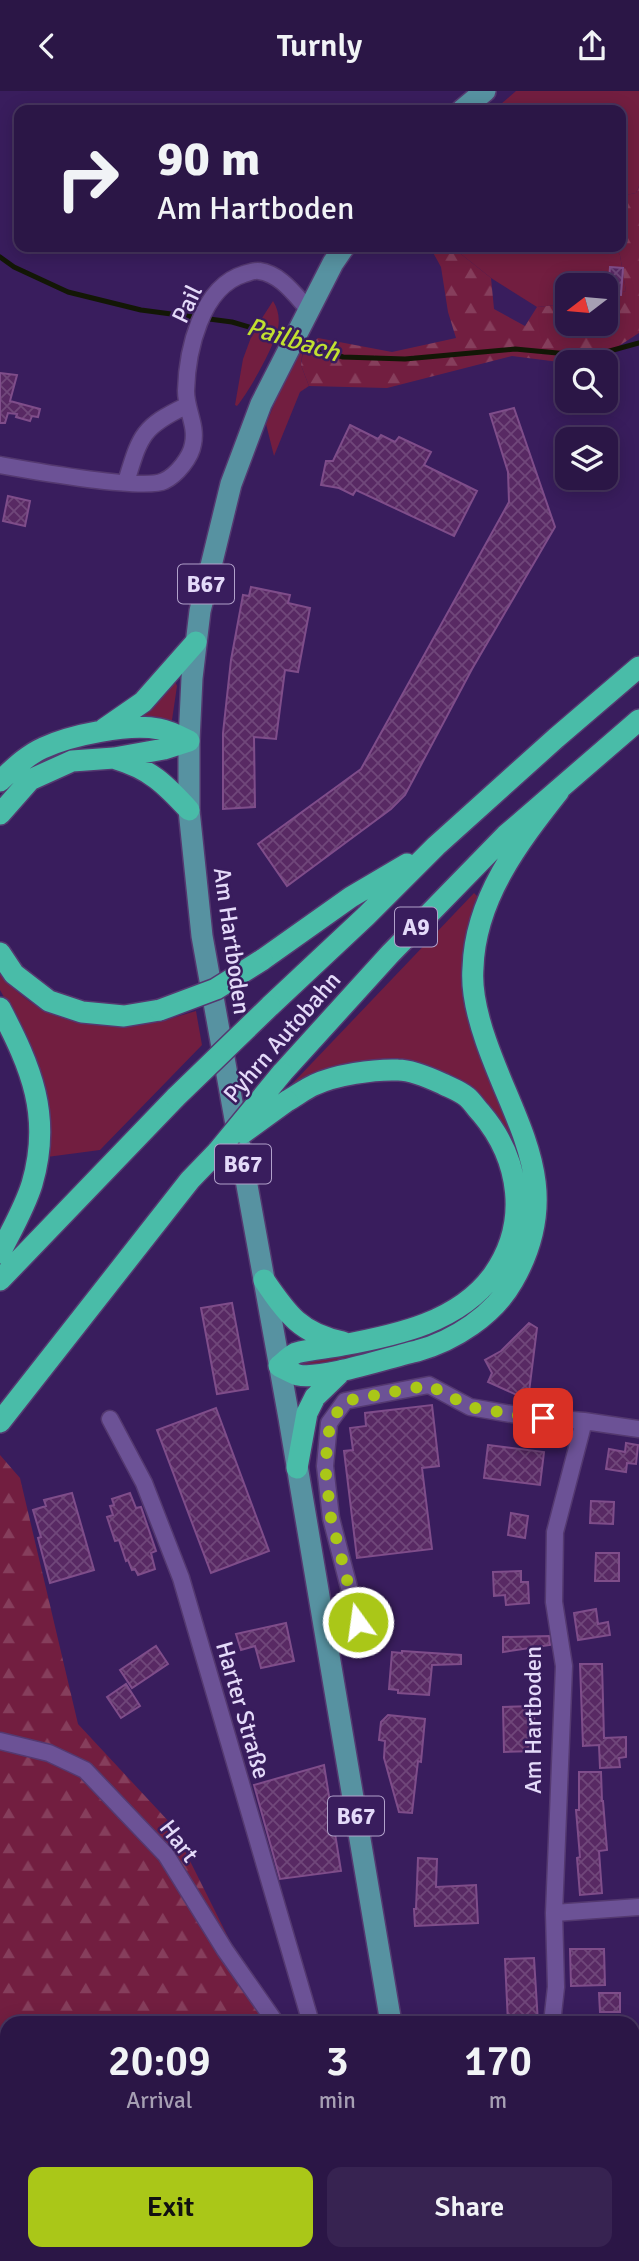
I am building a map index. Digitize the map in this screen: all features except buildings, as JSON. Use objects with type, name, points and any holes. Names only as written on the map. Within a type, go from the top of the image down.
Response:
[{"type":"highway","points":[[104,730],[143,702],[197,642]]},
{"type":"highway","name":"Pyhrn Autobahn","points":[[0,1280],[176,1097],[436,846],[639,667]]},
{"type":"highway","name":"Pyhrn Autobahn","points":[[0,1422],[190,1180],[390,954],[506,835],[639,720]]},
{"type":"highway","points":[[0,781],[16,765],[42,748],[104,730],[156,728],[189,741]]},
{"type":"highway","points":[[0,814],[30,780],[72,761],[164,750],[189,741]]},
{"type":"highway","points":[[114,758],[137,765],[157,777],[189,810]]},
{"type":"highway","points":[[218,1151],[315,1084],[358,1073],[399,1070],[433,1079],[467,1096],[492,1126],[508,1155],[515,1179],[517,1199],[514,1228],[503,1258],[494,1273],[480,1291],[449,1315],[414,1328],[293,1354],[279,1366],[298,1375],[343,1370],[421,1349],[461,1332],[492,1308],[509,1289],[522,1266],[536,1217],[536,1194],[533,1164],[526,1139],[496,1070],[480,1023],[472,969],[484,909],[517,846],[559,791]]},
{"type":"highway","points":[[0,953],[14,974],[49,1001],[82,1012],[124,1016],[160,1010],[216,989],[351,897],[436,846]]},
{"type":"highway","points":[[0,1008],[24,1055],[34,1083],[39,1112],[38,1148],[32,1185],[0,1253]]},
{"type":"highway","points":[[264,1280],[291,1318],[311,1333],[352,1343]]},
{"type":"highway","points":[[297,1468],[307,1413],[315,1397],[343,1370]]},
{"type":"main road","points":[[467,105],[485,91]]},
{"type":"main road","name":"B67","points":[[309,310],[341,252]]},
{"type":"main road","name":"Am Hartboden","points":[[309,310],[261,404],[231,484],[205,588],[192,678],[189,810],[202,936],[297,1468],[390,2016]]},
{"type":"street","name":"Pail","points":[[0,465],[140,484],[163,482],[176,472],[187,458],[193,444],[193,425],[186,406],[186,388],[193,345],[202,315],[220,287],[235,277],[258,270],[281,279],[309,310]]},
{"type":"street","points":[[126,482],[141,437],[151,426],[186,406]]},
{"type":"street","points":[[326,1635],[358,1622],[331,1518],[325,1466],[330,1423],[345,1401],[429,1385],[470,1407],[639,1429]]},
{"type":"street","name":"Harter Straße","points":[[110,1419],[144,1483],[181,1578],[309,2016]]},
{"type":"street","name":"Am Hartboden","points":[[553,2016],[556,1987],[554,1913],[564,1666],[554,1602],[555,1532],[584,1420]]},
{"type":"street","name":"Hart","points":[[0,1741],[49,1753],[85,1770],[166,1855],[225,1950],[271,2016]]},
{"type":"street","points":[[554,1913],[639,1907]]},
{"type":"green space","points":[[516,91],[639,91],[639,186],[636,193],[626,195],[626,105],[500,105]]},
{"type":"green space","points":[[639,186],[639,333],[613,350],[555,350],[555,361],[512,356],[387,388],[309,386],[301,365],[303,352],[318,338],[392,352],[456,338],[448,312],[441,267],[433,252],[458,252],[491,278],[494,309],[525,326],[537,307],[555,305],[555,336],[618,336],[618,293],[626,291],[618,252],[626,252],[626,195],[636,193]]},
{"type":"green space","points":[[458,252],[618,252],[626,291],[618,293],[618,273],[555,273],[555,305],[537,307],[491,278]]},
{"type":"green space","points":[[273,301],[279,317],[276,336],[261,368],[237,406],[235,405],[243,359],[253,332]]},
{"type":"green space","points":[[305,329],[301,365],[309,386],[300,392],[274,456],[266,424]]},
{"type":"green space","points":[[175,681],[177,686],[172,720],[138,721],[137,718]]},
{"type":"green space","points":[[474,893],[479,898],[466,936],[462,987],[475,1037],[527,1171],[517,1264],[484,1304],[446,1330],[405,1345],[304,1367],[299,1362],[438,1329],[467,1312],[492,1289],[517,1156],[504,1126],[431,1070],[288,1091]]},
{"type":"green space","points":[[0,973],[16,991],[34,1004],[73,1021],[115,1025],[162,1021],[196,1011],[202,1045],[100,1150],[47,1157],[33,1053],[0,990]]},
{"type":"green space","points":[[0,1455],[20,1478],[78,1724],[172,1825],[268,2016],[0,2016]]},
{"type":"waterway","name":"Pailbach","points":[[0,257],[14,267],[68,292],[141,310],[232,322],[287,338]]},
{"type":"waterway","name":"Pailbach","points":[[300,343],[343,357],[405,359],[515,349],[568,354],[606,352],[639,343]]},
{"type":"route","points":[[358,1622],[331,1518],[325,1466],[330,1423],[345,1401],[429,1385],[470,1407],[543,1418]]}]
